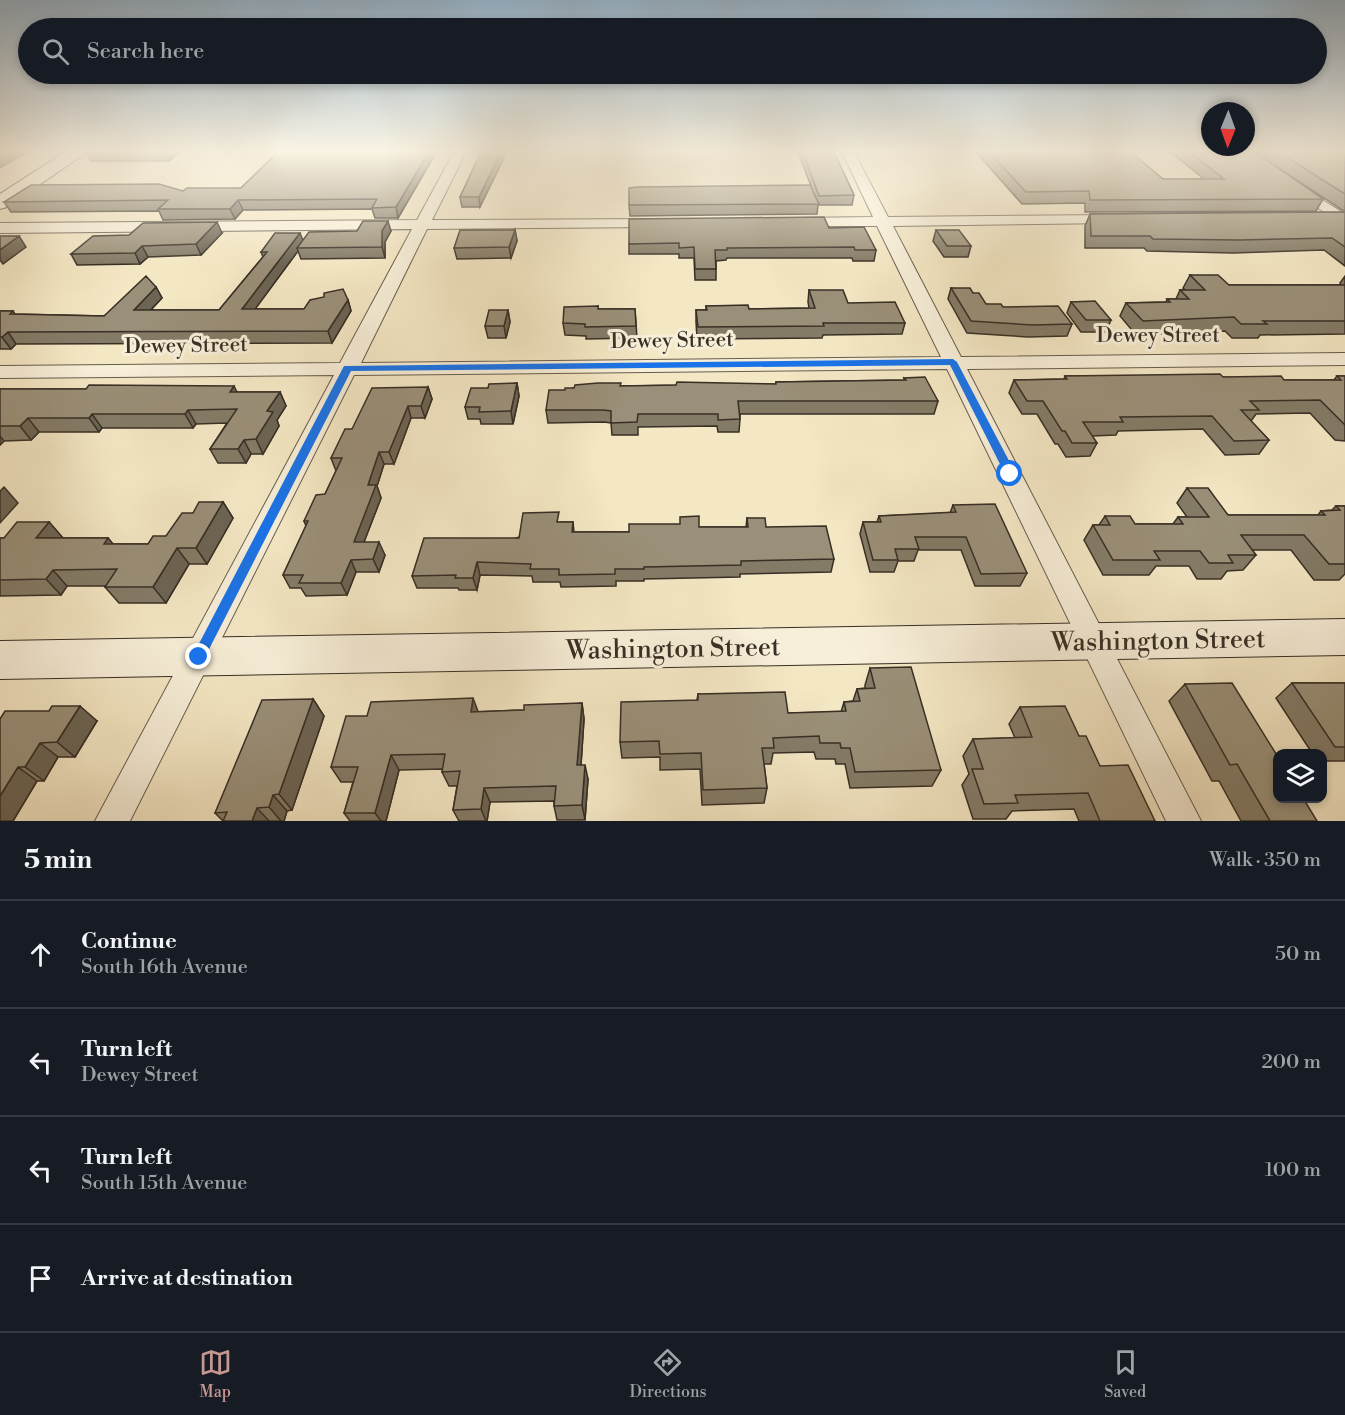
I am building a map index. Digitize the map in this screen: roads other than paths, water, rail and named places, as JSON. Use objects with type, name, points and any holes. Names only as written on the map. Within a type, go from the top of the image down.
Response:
[{"type":"street","points":[[0,202],[21,188]]},
{"type":"street","points":[[112,821],[441,188]]},
{"type":"street","points":[[866,188],[1184,821]]},
{"type":"street","points":[[1296,188],[1343,218]]},
{"type":"street","points":[[1315,217],[1343,218]]},
{"type":"street","points":[[788,222],[1128,219]]},
{"type":"street","points":[[0,228],[670,223]]},
{"type":"street","name":"Dewey Street","points":[[0,372],[1345,359]]},
{"type":"street","name":"Washington Street","points":[[0,660],[1345,637]]}]
